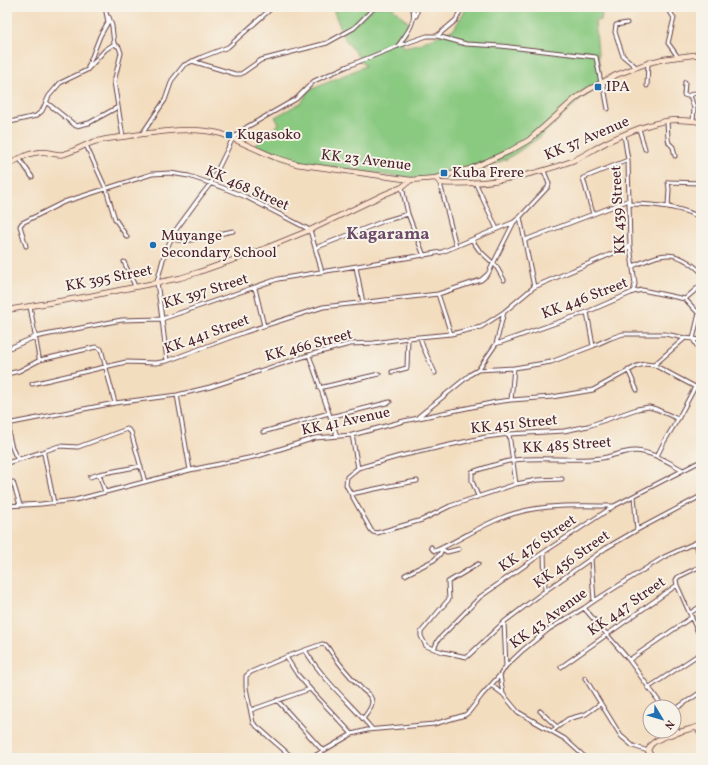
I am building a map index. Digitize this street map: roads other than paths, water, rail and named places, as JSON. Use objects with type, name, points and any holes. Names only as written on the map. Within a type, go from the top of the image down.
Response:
[{"type":"main road","name":"KK 23 Avenue","points":[[7,166],[19,158],[34,153],[44,152],[63,154],[98,141],[142,134],[190,130],[214,132],[233,138],[274,157],[296,164],[411,180],[436,178],[470,169],[510,151],[529,140],[576,98],[602,82],[648,63],[701,54]]},
{"type":"main road","name":"KK 37 Avenue","points":[[440,183],[451,184],[502,179],[544,171],[574,160],[639,129],[667,121],[678,120],[701,122]]},
{"type":"main road","points":[[436,178],[440,183]]},
{"type":"main road","name":"KK 395 Street","points":[[7,310],[90,296],[180,278],[199,272],[261,250],[310,230],[402,187],[411,180]]},
{"type":"main road","points":[[682,732],[699,727]]},
{"type":"main road","points":[[653,758],[648,751],[649,746],[660,739]]},
{"type":"street","points":[[105,7],[112,26],[114,44]]},
{"type":"street","points":[[142,134],[165,100],[168,89],[175,76],[184,65],[228,47],[273,7]]},
{"type":"street","points":[[192,61],[228,72],[241,74],[261,60],[327,43],[354,28],[375,7]]},
{"type":"street","points":[[412,7],[414,20]]},
{"type":"street","points":[[398,46],[414,20],[418,7]]},
{"type":"street","points":[[437,36],[456,20],[462,7]]},
{"type":"street","points":[[667,7],[674,18],[668,43],[678,57]]},
{"type":"street","points":[[87,70],[100,36],[108,22],[107,14]]},
{"type":"street","points":[[627,23],[616,25],[615,32],[624,57],[636,67]]},
{"type":"street","points":[[437,36],[466,44],[507,46],[596,57],[608,109]]},
{"type":"street","name":"KK 397 Street","points":[[437,36],[420,38],[398,46],[314,81],[296,99],[247,127],[233,138],[212,182],[171,239],[165,252],[157,282],[162,320],[278,279],[442,252],[514,222]]},
{"type":"street","points":[[7,124],[16,120],[36,116],[42,111],[54,89],[60,83],[87,70],[105,50],[114,44]]},
{"type":"street","points":[[114,44],[119,47],[121,53],[114,82],[123,137]]},
{"type":"street","points":[[647,86],[648,63]]},
{"type":"street","points":[[684,82],[684,94],[690,95],[701,91]]},
{"type":"street","points":[[690,95],[694,108],[693,122]]},
{"type":"street","points":[[46,102],[76,126],[89,123],[118,107]]},
{"type":"street","points":[[667,121],[668,139],[669,143],[673,147],[675,156]]},
{"type":"street","points":[[639,129],[645,149]]},
{"type":"street","name":"KK 439 Street","points":[[624,135],[628,160],[630,246],[635,284],[633,292]]},
{"type":"street","points":[[86,145],[106,189],[115,219],[127,237]]},
{"type":"street","points":[[19,158],[32,177]]},
{"type":"street","points":[[593,214],[583,178],[628,160]]},
{"type":"street","name":"KK 441 Street","points":[[32,384],[126,362],[156,363],[167,361],[264,326],[323,307],[438,294],[481,280],[488,274],[514,222],[548,187],[544,171]]},
{"type":"street","name":"KK 468 Street","points":[[26,246],[20,224],[64,202],[152,174],[170,173],[212,182],[246,197],[310,230]]},
{"type":"street","points":[[475,182],[497,229]]},
{"type":"street","points":[[668,207],[668,182],[701,183]]},
{"type":"street","points":[[440,183],[456,246]]},
{"type":"street","points":[[402,187],[408,214],[424,256]]},
{"type":"street","points":[[525,240],[629,200]]},
{"type":"street","points":[[629,204],[648,204],[668,207],[691,212],[701,218]]},
{"type":"street","points":[[315,248],[384,221],[408,214]]},
{"type":"street","points":[[520,217],[534,287]]},
{"type":"street","points":[[171,239],[186,241],[233,230]]},
{"type":"street","points":[[310,230],[322,272]]},
{"type":"street","points":[[472,240],[479,250],[498,269],[504,280]]},
{"type":"street","name":"KK 466 Street","points":[[7,431],[12,423],[115,403],[177,395],[225,383],[309,355],[350,344],[374,343],[451,334],[482,327],[504,312],[534,287],[630,246]]},
{"type":"street","points":[[633,266],[655,257],[669,254],[684,259],[701,272]]},
{"type":"street","points":[[124,262],[135,286]]},
{"type":"street","points":[[356,267],[363,303]]},
{"type":"street","points":[[635,284],[642,290]]},
{"type":"street","points":[[701,285],[685,299],[700,315],[693,339],[698,348],[701,349]]},
{"type":"street","points":[[255,288],[264,326]]},
{"type":"street","name":"KK 446 Street","points":[[496,344],[587,312],[633,292],[642,290],[685,299]]},
{"type":"street","points":[[438,294],[451,334]]},
{"type":"street","points":[[30,306],[40,360]]},
{"type":"street","points":[[416,418],[478,370],[496,344],[504,312]]},
{"type":"street","points":[[587,312],[593,346]]},
{"type":"street","points":[[7,349],[35,337],[122,320],[162,320],[167,361]]},
{"type":"street","points":[[478,370],[514,368],[551,362],[623,334],[665,334],[701,340]]},
{"type":"street","points":[[420,337],[435,374]]},
{"type":"street","points":[[392,372],[407,368],[408,338]]},
{"type":"street","points":[[686,338],[654,365],[701,390]]},
{"type":"street","points":[[7,374],[19,371],[40,360],[96,347],[101,349],[115,403]]},
{"type":"street","points":[[309,355],[319,388],[337,436]]},
{"type":"street","name":"KK 41 Avenue","points":[[7,506],[75,500],[190,470],[258,456],[314,438],[352,435],[416,418],[511,400],[552,398],[593,390],[637,366],[645,364],[654,365]]},
{"type":"street","points":[[511,400],[514,368]]},
{"type":"street","points":[[628,370],[637,390]]},
{"type":"street","points":[[319,388],[378,374]]},
{"type":"street","points":[[656,456],[695,387]]},
{"type":"street","points":[[177,395],[190,470]]},
{"type":"street","points":[[263,432],[329,415],[390,402]]},
{"type":"street","name":"KK 451 Street","points":[[358,468],[449,445],[509,434],[564,431],[648,407],[665,412],[678,419]]},
{"type":"street","points":[[7,463],[59,446],[78,448],[127,429],[131,432],[145,482]]},
{"type":"street","points":[[7,431],[15,455],[20,459]]},
{"type":"street","points":[[509,434],[516,484]]},
{"type":"street","points":[[352,435],[358,468],[346,479],[346,484],[371,530],[377,533],[422,520],[450,506],[516,484],[537,480],[562,479]]},
{"type":"street","name":"KK 485 Street","points":[[478,496],[472,481],[472,474],[474,472],[512,460],[535,458],[602,458],[636,451],[656,456],[683,470]]},
{"type":"street","points":[[42,452],[44,454],[54,503]]},
{"type":"street","name":"KK 476 Street","points":[[434,649],[438,640],[480,597],[544,552],[614,506],[701,461]]},
{"type":"street","points":[[90,477],[141,466]]},
{"type":"street","points":[[99,474],[105,492]]},
{"type":"street","points":[[352,494],[417,481]]},
{"type":"street","points":[[13,482],[20,505]]},
{"type":"street","points":[[634,496],[637,530]]},
{"type":"street","name":"KK 456 Street","points":[[434,649],[467,657],[504,622],[591,559],[637,530],[701,496]]},
{"type":"street","points":[[431,547],[434,551],[443,548],[502,517],[536,508],[560,506],[614,506]]},
{"type":"street","name":"KK 43 Avenue","points":[[311,758],[352,734],[372,729],[426,726],[460,718],[469,712],[506,666],[549,629],[664,557],[701,540]]},
{"type":"street","points":[[696,543],[701,563]]},
{"type":"street","points":[[443,548],[447,552],[459,549]]},
{"type":"street","points":[[405,575],[434,560],[443,548]]},
{"type":"street","points":[[544,552],[545,592]]},
{"type":"street","points":[[591,559],[594,600]]},
{"type":"street","points":[[434,649],[426,646],[421,636],[421,632],[449,599],[448,582],[478,564]]},
{"type":"street","name":"KK 447 Street","points":[[562,667],[677,585],[676,580],[678,577],[701,566]]},
{"type":"street","points":[[677,585],[701,639]]},
{"type":"street","points":[[690,613],[701,606]]},
{"type":"street","points":[[584,608],[629,660],[657,699]]},
{"type":"street","points":[[629,660],[692,617]]},
{"type":"street","points":[[504,622],[506,666]]},
{"type":"street","points":[[293,758],[253,723],[246,688],[246,676],[251,672],[305,650],[322,644],[326,645],[346,672],[364,691],[370,695],[372,702],[363,719]]},
{"type":"street","points":[[305,650],[310,659],[327,680],[372,729]]},
{"type":"street","points":[[648,688],[701,654]]},
{"type":"street","points":[[286,657],[297,674],[352,734]]},
{"type":"street","points":[[500,675],[503,694]]},
{"type":"street","points":[[584,678],[621,736],[626,741],[648,751]]},
{"type":"street","points":[[491,685],[503,694],[518,712],[565,739],[586,758]]},
{"type":"street","points":[[251,710],[310,689]]},
{"type":"street","points":[[682,705],[701,692]]},
{"type":"street","points":[[277,700],[323,751]]},
{"type":"street","points":[[552,731],[568,719],[589,713],[600,704]]},
{"type":"street","points":[[540,711],[557,727]]},
{"type":"street","points":[[699,727],[701,734]]},
{"type":"place","name":"IPA","points":[[598,87]]},
{"type":"place","name":"Kugasoko","points":[[229,135]]},
{"type":"place","name":"Kuba Frere","points":[[444,173]]},
{"type":"place","name":"Muyange Secondary School","points":[[153,245]]},
{"type":"district","name":"Kagarama","points":[[388,234]]}]
